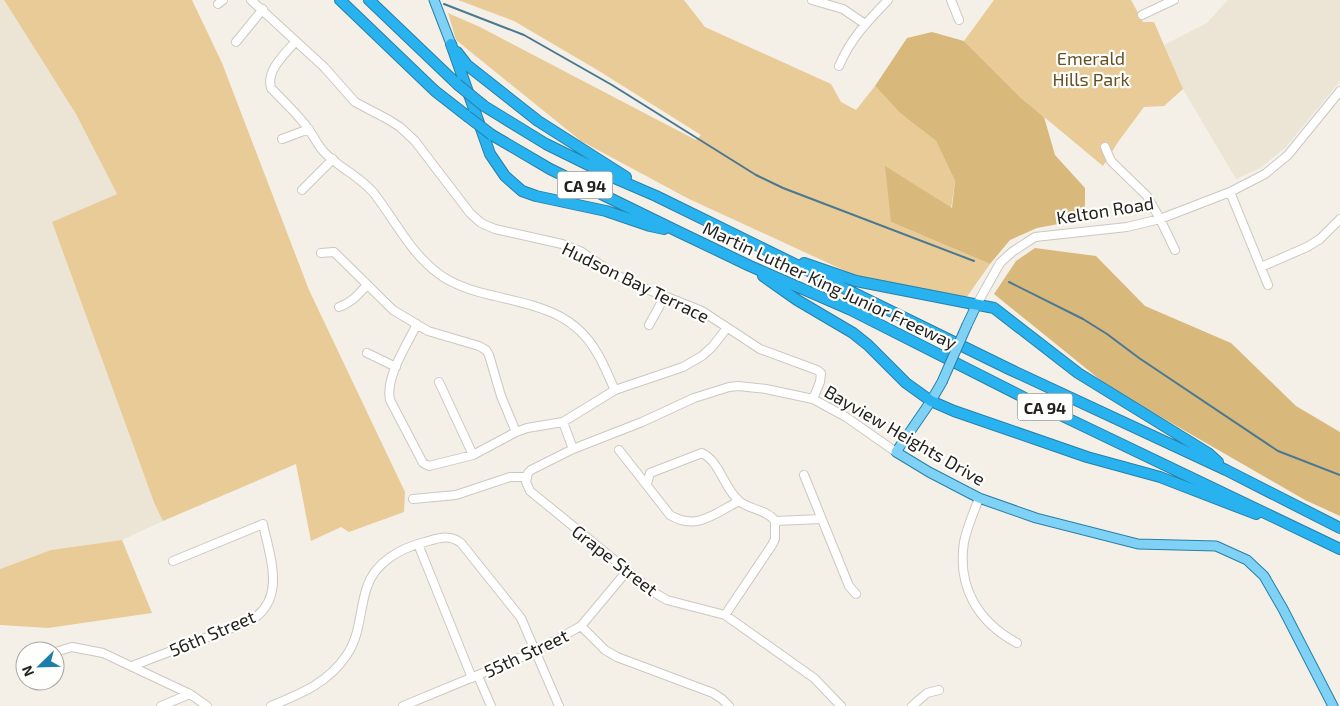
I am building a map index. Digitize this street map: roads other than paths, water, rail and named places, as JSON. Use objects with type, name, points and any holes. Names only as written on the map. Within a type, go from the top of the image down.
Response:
[{"type":"highway","name":"Martin Luther King Junior Freeway","points":[[340,0],[435,91],[492,135],[550,169],[750,266],[851,310],[1025,398],[1340,549]]},
{"type":"highway","name":"Martin Luther King Junior Freeway","points":[[369,0],[457,84],[484,106],[546,144],[656,196],[1008,370],[1226,470],[1340,528]]},
{"type":"highway","points":[[450,44],[467,65],[538,121],[656,196]]},
{"type":"highway","points":[[450,44],[490,154],[505,176],[522,191],[536,196],[606,211],[650,226],[679,232]]},
{"type":"highway","points":[[760,248],[856,281],[994,308],[1078,373],[1208,453],[1226,470]]},
{"type":"highway","points":[[750,266],[796,300],[853,332],[868,344],[906,383],[932,401],[954,411],[1087,457],[1190,487],[1340,549]]},
{"type":"main road","points":[[434,2],[450,44]]},
{"type":"main road","name":"Kelton Road","points":[[896,452],[932,401],[977,304]]},
{"type":"main road","name":"Bayview Heights Drive","points":[[896,452],[979,498],[1036,518],[1138,544],[1216,546],[1247,560],[1264,576],[1333,706]]},
{"type":"street","name":"Hudson Bay Terrace","points":[[251,0],[324,67],[355,102],[400,127],[415,141],[470,213],[481,223],[495,229],[562,244],[582,252],[611,272],[634,284],[702,311],[760,349],[817,370],[821,373],[822,377],[814,399]]},
{"type":"street","points":[[812,0],[843,9],[865,24]]},
{"type":"street","points":[[839,66],[847,47],[865,24],[888,0]]},
{"type":"street","points":[[951,0],[959,20]]},
{"type":"street","points":[[1142,16],[1174,0]]},
{"type":"street","points":[[236,42],[263,9]]},
{"type":"street","points":[[295,42],[274,67],[270,84],[271,88],[309,129],[317,145],[328,156],[358,177],[371,190],[418,256],[439,274],[452,282],[478,292],[544,308],[568,320],[597,352],[615,390]]},
{"type":"street","name":"Kelton Road","points":[[977,304],[1000,263],[1012,252],[1035,237],[1127,227],[1160,219],[1230,192],[1265,174],[1288,155],[1340,90]]},
{"type":"street","points":[[282,139],[309,129]]},
{"type":"street","points":[[1105,147],[1111,161],[1147,196],[1175,250]]},
{"type":"street","points":[[302,190],[332,159]]},
{"type":"street","points":[[1230,192],[1268,285]]},
{"type":"street","points":[[1261,268],[1320,239],[1340,218]]},
{"type":"street","points":[[321,253],[334,252],[393,310],[441,336],[479,346],[486,350],[501,396],[516,432]]},
{"type":"street","points":[[339,307],[357,296],[367,285]]},
{"type":"street","points":[[648,325],[665,296]]},
{"type":"street","points":[[417,324],[396,367],[389,385],[389,392],[390,400],[423,463],[429,466],[473,455],[516,432],[537,425],[562,422],[615,390],[688,365],[712,347],[727,328]]},
{"type":"street","points":[[367,352],[396,367]]},
{"type":"street","points":[[439,382],[473,455]]},
{"type":"street","name":"Bayview Heights Drive","points":[[413,499],[456,495],[510,477],[526,477],[531,470],[573,449],[642,422],[694,398],[738,386],[766,389],[814,399],[846,417],[896,452]]},
{"type":"street","points":[[562,422],[573,449]]},
{"type":"street","points":[[619,450],[670,515],[678,520],[692,523],[698,522],[738,501]]},
{"type":"street","points":[[646,484],[650,473],[702,453],[711,458],[738,501],[772,516],[775,522],[775,539],[726,615]]},
{"type":"street","points":[[804,476],[848,586],[856,594]]},
{"type":"street","name":"Grape Street","points":[[526,477],[526,485],[530,492],[655,593],[667,600],[726,615],[814,678],[842,706]]},
{"type":"street","points":[[979,498],[964,541],[964,574],[969,594],[984,618],[1001,634],[1017,643]]},
{"type":"street","points":[[775,522],[821,519]]},
{"type":"street","name":"56th Street","points":[[132,666],[250,621],[263,611],[271,596],[274,584],[263,524],[173,561]]},
{"type":"street","points":[[271,706],[309,690],[335,671],[348,654],[359,626],[366,587],[378,566],[398,552],[418,544],[445,537],[454,538],[461,543],[521,618],[559,706]]},
{"type":"street","points":[[418,544],[475,677],[491,706]]},
{"type":"street","name":"55th Street","points":[[403,706],[536,651],[581,626],[627,571]]},
{"type":"street","points":[[581,626],[605,650],[617,657],[712,693],[722,698],[729,706]]},
{"type":"street","points":[[65,649],[72,647],[103,653],[190,694],[207,706]]},
{"type":"street","points":[[912,706],[927,693],[939,690]]},
{"type":"street","points":[[161,706],[190,694]]},
{"type":"waterway","points":[[444,4],[524,35],[612,85],[756,175],[783,188],[974,261]]},
{"type":"waterway","points":[[1009,282],[1083,319],[1107,334],[1139,358],[1278,451],[1340,475]]},
{"type":"park label","name":"Emerald Hills Park","points":[[1091,68]]}]
